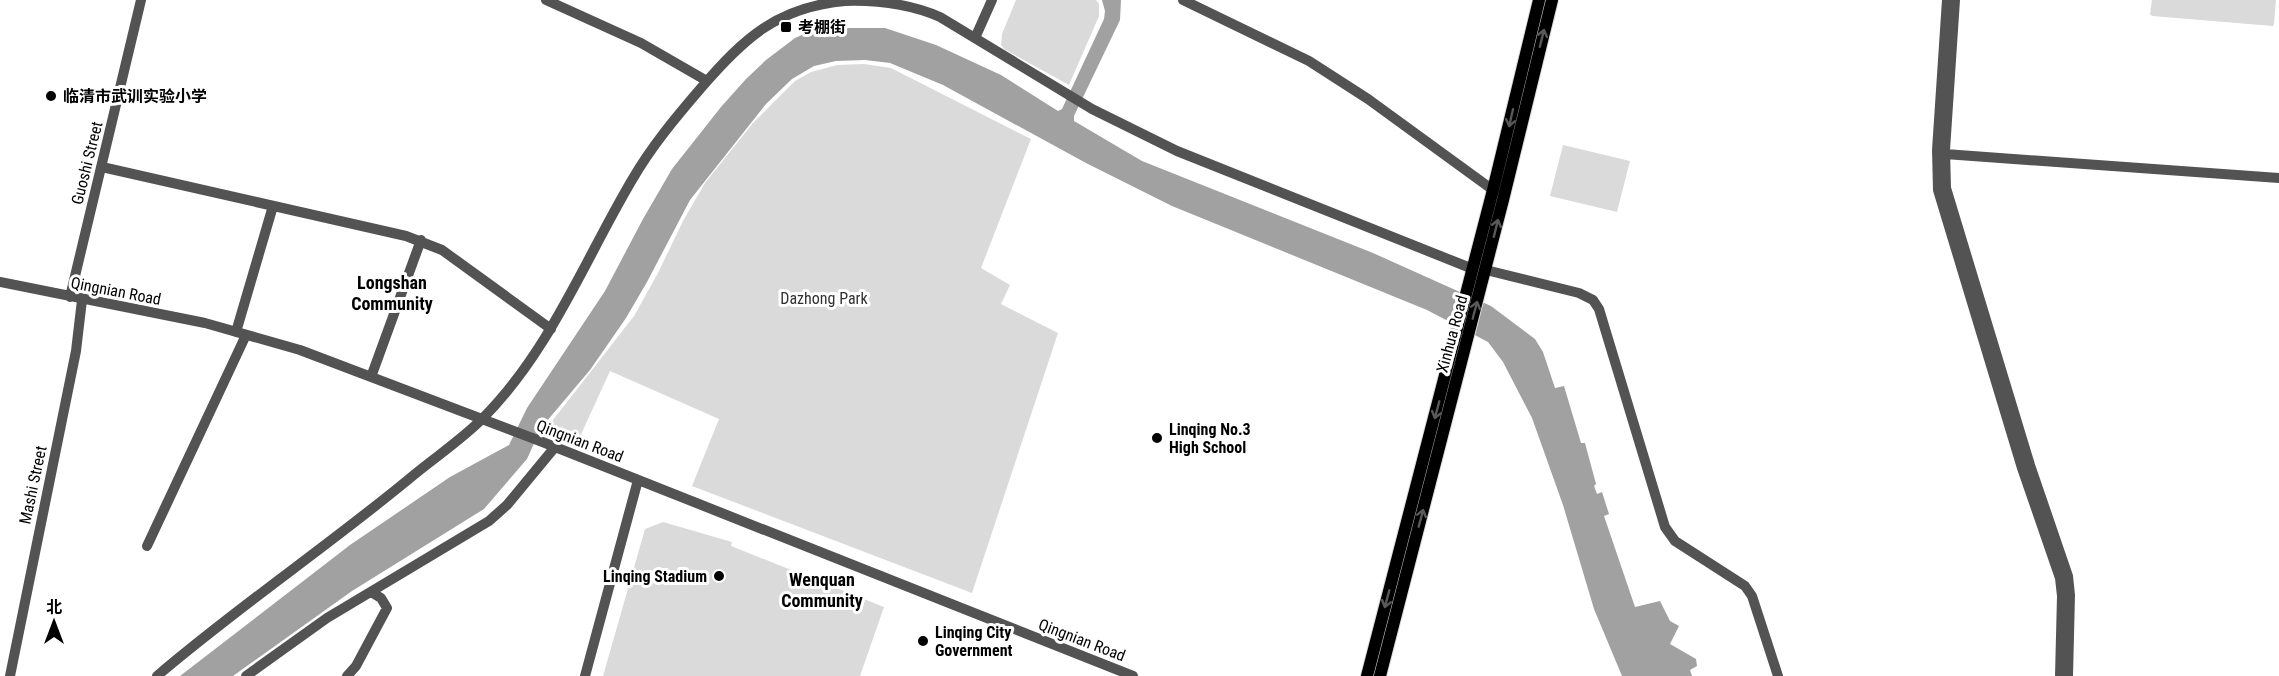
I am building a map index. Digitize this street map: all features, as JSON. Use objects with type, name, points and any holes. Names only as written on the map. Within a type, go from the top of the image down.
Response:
[{"type":"main road","name":"Xinhua Road","points":[[1478,276],[1493,190],[1539,0]]},
{"type":"main road","name":"Xinhua Road","points":[[1367,676],[1552,0]]},
{"type":"main road","name":"Xinhua Road","points":[[1380,676],[1462,334]]},
{"type":"street","name":"Guoshi Street","points":[[70,297],[141,0]]},
{"type":"street","points":[[546,0],[641,43],[707,81]]},
{"type":"street","points":[[157,676],[370,512],[481,419],[515,381],[551,329],[633,177],[684,108],[738,48],[764,27],[799,9],[858,0],[894,3],[925,10],[1092,109],[1177,152],[1478,276],[1579,293],[1593,300],[1599,309],[1665,527],[1675,541],[1745,586],[1752,596],[1778,676]]},
{"type":"street","points":[[975,38],[992,0]]},
{"type":"street","points":[[1183,0],[1309,61],[1368,99],[1493,190]]},
{"type":"street","points":[[1947,0],[1937,150],[1938,190],[2022,468],[2060,578],[2062,596],[2060,676]]},
{"type":"street","points":[[1955,0],[1945,154],[1946,188],[2030,465],[2068,576],[2070,596],[2068,676]]},
{"type":"street","points":[[1945,154],[2279,178]]},
{"type":"street","points":[[102,167],[421,240],[442,250],[551,329]]},
{"type":"street","points":[[147,546],[241,333],[273,206]]},
{"type":"street","points":[[371,377],[421,240]]},
{"type":"street","name":"Qingnian Road","points":[[0,282],[205,323],[300,350],[555,447],[1133,676]]},
{"type":"street","name":"Mashi Street","points":[[10,676],[76,351],[82,300]]},
{"type":"street","points":[[246,676],[327,618],[489,521],[507,505],[555,447]]},
{"type":"street","points":[[585,676],[638,480]]},
{"type":"street","points":[[347,676],[356,666],[387,608],[381,598],[371,591]]},
{"type":"green space","points":[[1016,0],[1096,0],[1099,4],[1099,16],[1069,85],[1004,49],[1001,45],[1002,34]]},
{"type":"green space","points":[[2152,0],[2276,0],[2274,24],[2273,26],[2152,16],[2150,14]]},
{"type":"green space","name":"Dazhong Park","points":[[864,64],[891,68],[1031,139],[981,268],[1010,285],[1001,304],[1058,333],[972,593],[692,486],[719,419],[610,371],[578,441],[546,429],[634,316],[705,183],[753,123],[795,81],[811,72],[837,65]]},
{"type":"green space","points":[[1563,145],[1630,161],[1617,212],[1550,196]]},
{"type":"green space","name":"Linqing Stadium","points":[[663,522],[732,542],[731,546],[884,607],[860,676],[603,676],[645,529]]},
{"type":"shaded area","points":[[1102,0],[1121,0],[1120,20],[1074,116],[1074,121],[1142,161],[1373,253],[1491,306],[1535,339],[1543,352],[1555,388],[1564,386],[1581,443],[1585,443],[1596,484],[1594,486],[1597,494],[1602,492],[1609,514],[1604,516],[1635,607],[1660,601],[1670,621],[1679,626],[1670,644],[1696,659],[1697,666],[1690,670],[1692,676],[1622,676],[1594,609],[1563,505],[1532,418],[1503,362],[1488,342],[1427,310],[1172,206],[1086,163],[943,85],[890,63],[865,60],[836,61],[814,66],[792,79],[766,104],[690,200],[626,318],[590,370],[541,428],[527,459],[484,509],[352,591],[233,676],[180,676],[350,545],[450,477],[509,445],[527,408],[605,291],[672,169],[746,79],[795,38],[833,28],[885,28],[936,45],[1001,75],[1058,111],[1062,109],[1104,19],[1105,11]]},
{"type":"place","name":"考棚街","points":[[786,27]]},
{"type":"place","name":"临清市武训实验小学","points":[[51,96]]},
{"type":"place","name":"Linqing No.3 High School","points":[[1157,438]]},
{"type":"place","name":"Linqing Stadium","points":[[719,576]]},
{"type":"place","name":"Linqing City Government","points":[[923,641]]},
{"type":"district","name":"Longshan Community","points":[[392,292]]},
{"type":"district","name":"Wenquan Community","points":[[822,589]]}]
